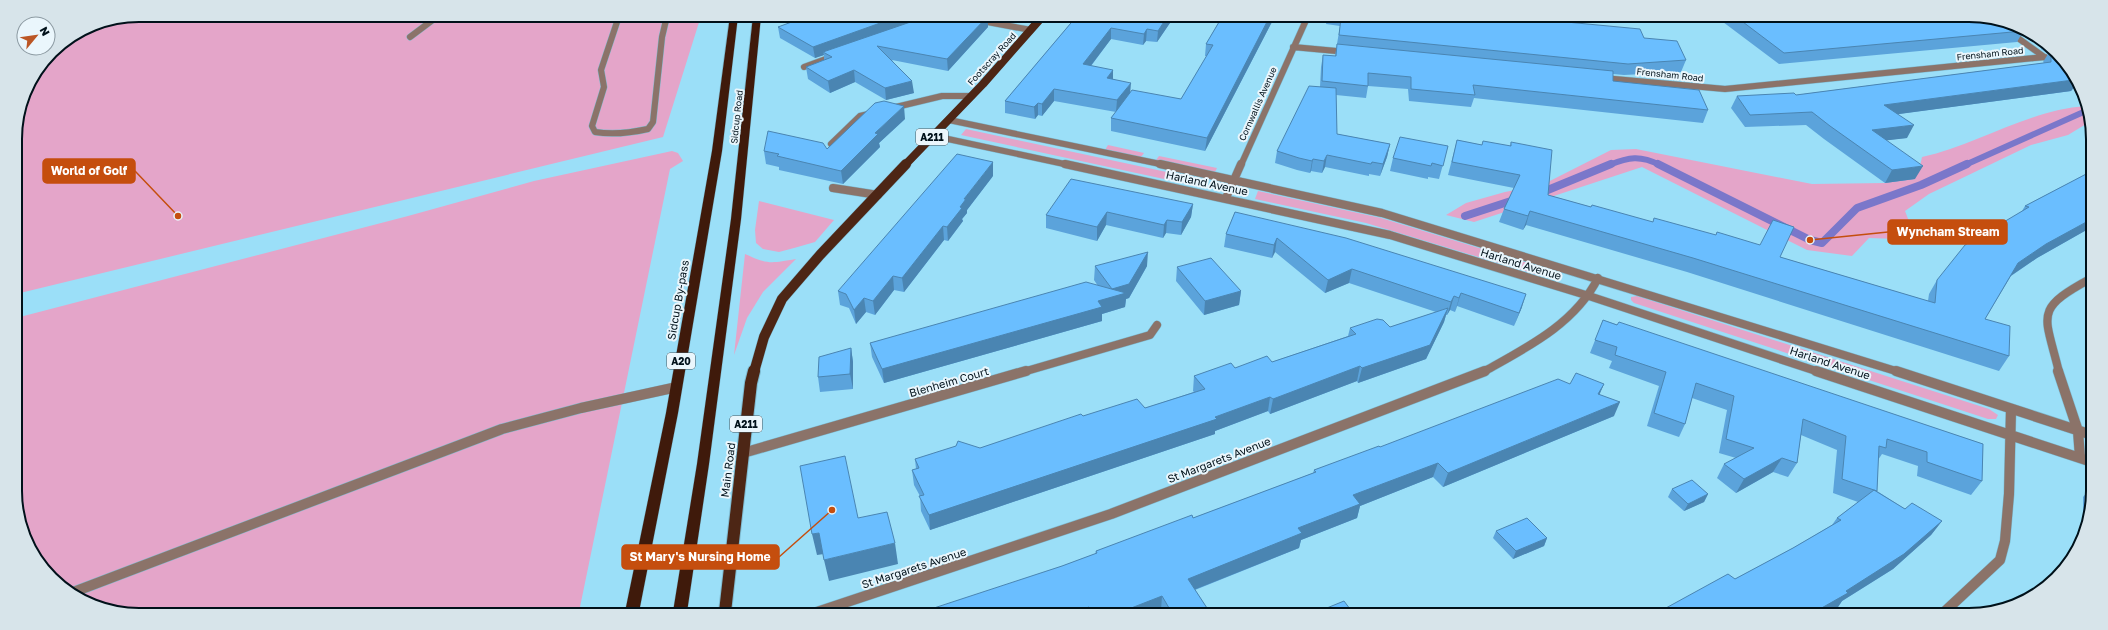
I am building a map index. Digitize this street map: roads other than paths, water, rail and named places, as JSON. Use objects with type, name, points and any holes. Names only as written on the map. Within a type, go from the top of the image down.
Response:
[{"type":"highway","name":"Sidcup Road","points":[[722,109],[733,22]]},
{"type":"highway","name":"Sidcup Road","points":[[681,608],[703,464],[736,219],[756,22]]},
{"type":"highway","name":"Sidcup By-pass","points":[[633,608],[677,387],[717,151],[722,109]]},
{"type":"main road","name":"Footscray Road","points":[[820,255],[972,96],[1038,22]]},
{"type":"main road","name":"Main Road","points":[[725,608],[751,383],[764,337],[782,299],[820,255]]},
{"type":"street","points":[[410,37],[430,22]]},
{"type":"street","points":[[617,22],[601,70],[604,87],[592,126],[595,132],[608,134],[629,134],[648,129],[653,122],[662,37],[666,22]]},
{"type":"street","points":[[983,22],[1032,30]]},
{"type":"street","name":"Cornwallis Avenue","points":[[1226,198],[1305,22]]},
{"type":"street","points":[[2004,28],[2050,61]]},
{"type":"street","points":[[1293,47],[1356,53]]},
{"type":"street","points":[[804,67],[837,54]]},
{"type":"street","name":"Frensham Road","points":[[1597,77],[1725,89],[2044,57]]},
{"type":"street","name":"Footscray Road","points":[[832,144],[860,116],[940,95],[958,93],[972,96]]},
{"type":"street","name":"Harland Avenue","points":[[949,120],[1382,213],[1598,278],[2086,433]]},
{"type":"street","name":"Harland Avenue","points":[[934,136],[1370,229],[1589,296],[2086,459]]},
{"type":"street","points":[[833,188],[878,195]]},
{"type":"street","name":"St Margarets Avenue","points":[[830,608],[1111,514],[1481,373],[1541,340],[1589,296],[1598,278]]},
{"type":"street","points":[[2080,458],[2078,431],[2059,374],[2046,318],[2052,304],[2062,294],[2086,281]]},
{"type":"street","name":"Blenheim Court","points":[[743,453],[1150,335],[1157,325]]},
{"type":"street","points":[[78,590],[502,429],[581,408],[677,387]]},
{"type":"street","points":[[1949,608],[2000,560],[2005,541],[2009,502],[2011,409]]},
{"type":"waterway","points":[[1965,165],[2083,112]]},
{"type":"waterway","points":[[1609,165],[1634,158],[1640,158],[1660,165]]},
{"type":"waterway","points":[[1538,194],[1611,164]]},
{"type":"waterway","points":[[1660,165],[1810,240],[1822,243],[1857,208],[1921,185],[1967,164]]},
{"type":"waterway","points":[[1465,216],[1517,199]]},
{"type":"place","name":"World of Golf","points":[[178,216]]},
{"type":"place","name":"Wyncham Stream","points":[[1810,240]]},
{"type":"place","name":"St Mary's Nursing Home","points":[[832,510]]}]
